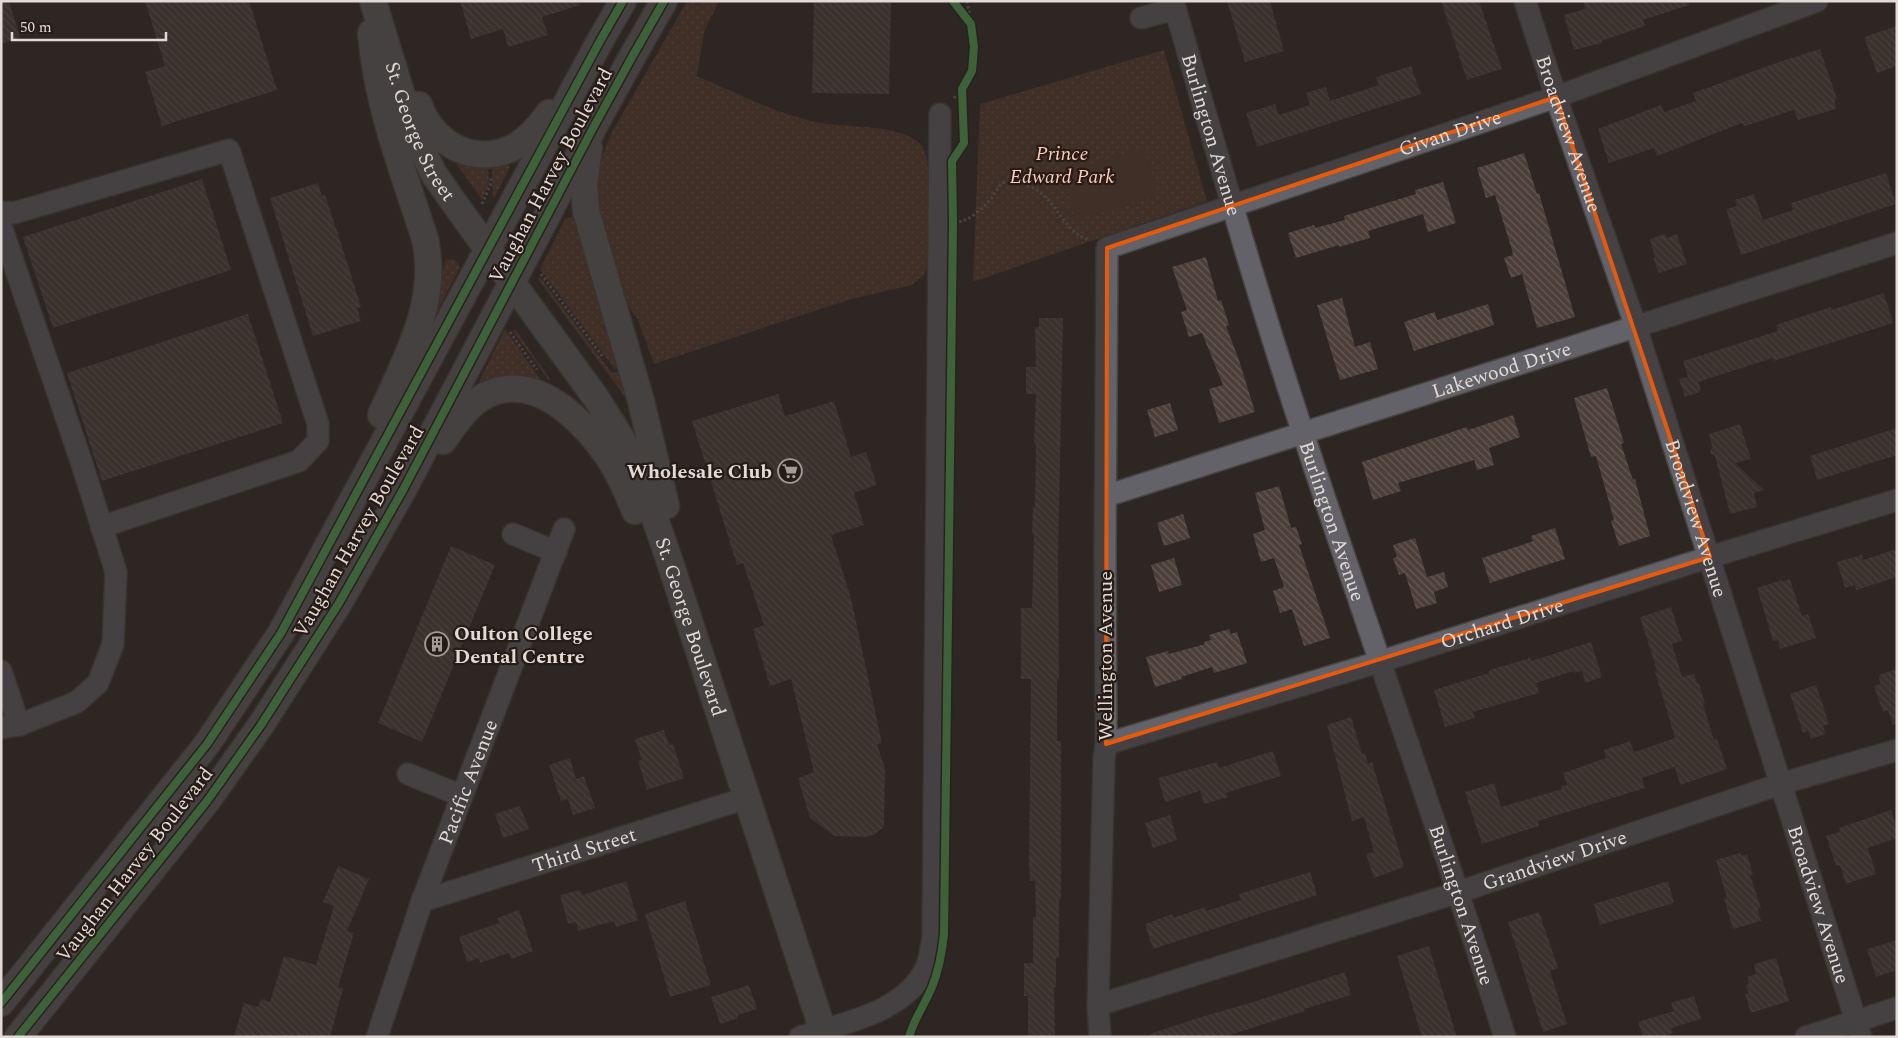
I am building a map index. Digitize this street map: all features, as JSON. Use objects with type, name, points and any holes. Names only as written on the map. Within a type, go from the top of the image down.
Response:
[{"type":"main road","points":[[302,596],[415,337],[426,300],[429,280],[429,260],[425,239],[380,97],[374,64],[367,1]]},
{"type":"main road","name":"St. George Street","points":[[372,1],[408,115],[425,156],[444,189],[488,250]]},
{"type":"main road","points":[[377,1],[399,45],[420,108],[428,124],[437,136],[450,145],[470,153],[498,153],[526,140],[547,116],[600,41]]},
{"type":"main road","name":"Vaughan Harvey Boulevard","points":[[1,1003],[207,744],[260,667],[302,596],[623,1]]},
{"type":"main road","name":"Vaughan Harvey Boulevard","points":[[18,1037],[207,801],[244,748],[338,602],[403,490],[592,130],[664,1]]},
{"type":"main road","points":[[592,130],[584,184],[586,211],[641,401],[704,667]]},
{"type":"main road","name":"St. George Boulevard","points":[[488,250],[596,398],[624,443],[646,492],[746,798],[816,1034]]},
{"type":"main road","points":[[403,490],[477,400],[501,390],[515,388],[536,393],[555,402],[584,427],[603,450],[624,484],[704,667]]},
{"type":"street","name":"Broadview Avenue","points":[[1525,1],[1556,97],[1636,327],[1859,1029]]},
{"type":"street","name":"Givan Drive","points":[[1107,248],[1556,97],[1817,1]]},
{"type":"street","points":[[1141,18],[1174,5]]},
{"type":"street","name":"Burlington Avenue","points":[[1174,5],[1232,205],[1303,432],[1379,662],[1459,892],[1505,1037]]},
{"type":"street","points":[[816,1034],[887,1007],[910,990],[927,967],[933,938],[940,114]]},
{"type":"street","points":[[1,212],[14,214],[230,150],[318,424],[318,441],[299,461],[101,527]]},
{"type":"street","points":[[1,226],[116,572],[113,644],[98,683],[77,702],[10,727],[1,671]]},
{"type":"street","name":"Lakewood Drive","points":[[1106,496],[1897,243]]},
{"type":"street","name":"Wellington Avenue","points":[[1100,1037],[1098,1005],[1104,760],[1106,744],[1107,248]]},
{"type":"street","name":"Orchard Drive","points":[[1106,744],[1379,662],[1897,500]]},
{"type":"street","name":"Pacific Avenue","points":[[377,1037],[422,901],[564,529]]},
{"type":"street","points":[[512,534],[556,552]]},
{"type":"street","name":"Grandview Drive","points":[[1098,1005],[1459,892],[1780,784],[1897,750]]},
{"type":"street","points":[[408,774],[462,796]]},
{"type":"street","name":"Third Street","points":[[422,901],[746,798]]},
{"type":"street","points":[[1806,1037],[1859,1029],[1897,1008]]},
{"type":"path","points":[[967,1],[971,24]]},
{"type":"path","points":[[482,204],[491,183],[490,174]]},
{"type":"path","points":[[939,226],[963,221],[971,217],[990,200],[1004,182],[1014,181],[1027,185],[1043,194],[1058,210],[1065,223],[1077,235],[1107,248]]},
{"type":"path","points":[[537,269],[607,363]]},
{"type":"path","points":[[506,325],[538,371]]},
{"type":"highlighted area","points":[[1556,97],[1710,557],[1106,744],[1107,248]]},
{"type":"green space","points":[[687,1],[719,1],[704,32],[697,76],[789,115],[832,125],[890,130],[914,139],[922,146],[926,155],[929,185],[927,267],[924,275],[912,285],[848,300],[654,364],[638,320],[629,307],[598,208],[596,189],[601,159],[612,132]]},
{"type":"green space","name":"Prince Edward Park","points":[[1164,50],[1207,201],[973,282],[980,104]]},
{"type":"green space","points":[[1144,147],[1159,194],[1076,221],[1061,174]]},
{"type":"green space","points":[[460,160],[488,165],[489,183],[482,200],[456,163]]},
{"type":"green space","points":[[508,163],[510,167],[494,199],[492,165]]},
{"type":"green space","points":[[576,216],[621,366],[614,368],[540,269],[565,219]]},
{"type":"green space","points":[[446,259],[455,260],[460,267],[436,314],[433,314]]},
{"type":"green space","points":[[540,277],[612,373],[622,371],[635,413],[538,279]]},
{"type":"green space","points":[[505,329],[540,379],[510,376],[481,383],[479,381]]},
{"type":"green space","points":[[515,329],[551,380],[549,381],[513,331]]},
{"type":"building","points":[[1,1],[9,1],[20,38],[1,44]]},
{"type":"building","points":[[145,1],[249,1],[277,90],[162,126],[145,72],[165,66]]},
{"type":"building","points":[[460,1],[579,1],[580,5],[542,17],[548,35],[508,47],[503,29],[471,39]]},
{"type":"building","points":[[814,1],[891,1],[889,94],[812,93]]},
{"type":"building","points":[[1227,1],[1270,1],[1284,51],[1245,62]]},
{"type":"building","points":[[1441,1],[1479,1],[1502,69],[1467,80]]},
{"type":"building","points":[[1583,1],[1689,1],[1689,5],[1643,20],[1645,26],[1601,41],[1602,43],[1574,50],[1564,15],[1585,9]]},
{"type":"building","points":[[1897,26],[1897,66],[1877,73],[1864,37]]},
{"type":"building","points":[[1820,49],[1837,99],[1835,99],[1836,109],[1798,120],[1794,110],[1745,126],[1742,123],[1657,156],[1654,148],[1609,163],[1598,129],[1661,105],[1664,112],[1696,101],[1693,93]]},
{"type":"building","points":[[1411,66],[1421,94],[1257,147],[1246,113],[1275,104],[1279,115],[1310,105],[1306,93],[1326,87],[1330,101],[1379,85],[1376,77]]},
{"type":"building","points":[[1524,153],[1537,194],[1539,193],[1575,317],[1537,328],[1522,274],[1511,278],[1504,258],[1513,255],[1495,195],[1486,198],[1477,168]]},
{"type":"building","points":[[1886,173],[1896,204],[1741,255],[1726,209],[1737,206],[1735,200],[1754,194],[1763,220],[1793,210],[1791,203]]},
{"type":"building","points":[[202,179],[231,270],[53,328],[23,237]]},
{"type":"building","points":[[1443,182],[1456,223],[1428,232],[1423,214],[1368,231],[1370,238],[1296,258],[1288,233],[1314,225],[1315,228],[1345,220],[1344,216],[1416,194],[1415,190]]},
{"type":"building","points":[[318,183],[322,196],[325,195],[361,307],[357,308],[361,321],[313,336],[270,198]]},
{"type":"building","points":[[1665,234],[1667,238],[1677,234],[1687,264],[1659,273],[1653,258],[1655,258],[1650,239]]},
{"type":"building","points":[[1206,257],[1218,301],[1221,300],[1229,325],[1226,326],[1255,412],[1219,423],[1209,389],[1223,385],[1202,333],[1189,337],[1181,312],[1187,310],[1172,267]]},
{"type":"building","points":[[1884,293],[1893,323],[1774,361],[1773,358],[1698,382],[1700,392],[1685,397],[1679,379],[1688,377],[1683,361],[1778,331],[1776,325],[1831,307],[1831,310]]},
{"type":"building","points":[[1342,298],[1355,347],[1370,342],[1378,369],[1340,380],[1317,305]]},
{"type":"building","points":[[1488,304],[1494,325],[1414,351],[1404,322],[1435,312],[1437,320]]},
{"type":"building","points":[[248,314],[283,423],[102,481],[67,373]]},
{"type":"building","points":[[1039,318],[1063,318],[1058,558],[1059,679],[1057,679],[1057,741],[1061,741],[1061,899],[1059,899],[1059,958],[1056,957],[1056,987],[1054,987],[1055,1036],[1028,1036],[1028,996],[1024,996],[1024,963],[1033,963],[1033,917],[1036,917],[1035,881],[1030,881],[1029,863],[1031,679],[1021,679],[1021,608],[1032,608],[1034,534],[1032,534],[1033,507],[1035,507],[1036,443],[1034,442],[1036,394],[1026,394],[1026,367],[1036,367],[1035,327],[1039,327]]},
{"type":"building","points":[[1607,388],[1624,443],[1621,444],[1633,480],[1635,479],[1650,536],[1619,546],[1611,521],[1614,520],[1596,456],[1591,457],[1574,398]]},
{"type":"building","points":[[778,394],[785,416],[834,401],[851,457],[866,452],[877,485],[854,493],[864,525],[831,535],[851,598],[882,743],[877,744],[885,769],[884,827],[875,834],[866,837],[835,836],[810,818],[798,778],[814,772],[791,679],[770,686],[753,629],[764,625],[743,563],[737,565],[692,421]]},
{"type":"building","points":[[1170,403],[1178,430],[1155,437],[1147,410]]},
{"type":"building","points":[[1513,415],[1520,437],[1489,448],[1494,465],[1477,470],[1474,460],[1398,483],[1401,491],[1373,500],[1362,462],[1467,427],[1468,430]]},
{"type":"building","points":[[1740,424],[1751,459],[1735,463],[1764,490],[1754,493],[1757,507],[1730,514],[1715,456],[1710,453],[1712,447],[1709,434]]},
{"type":"building","points":[[1897,428],[1897,455],[1817,480],[1810,456]]},
{"type":"building","points":[[1279,486],[1291,528],[1296,527],[1302,544],[1299,545],[1330,638],[1304,646],[1292,609],[1280,613],[1273,591],[1284,587],[1274,558],[1261,562],[1253,534],[1265,530],[1255,493]]},
{"type":"building","points":[[1183,514],[1190,538],[1164,546],[1157,523]]},
{"type":"building","points":[[1555,528],[1565,559],[1490,583],[1482,558],[1533,541],[1531,536]]},
{"type":"building","points":[[1415,538],[1427,577],[1444,572],[1448,587],[1434,592],[1437,603],[1416,609],[1405,573],[1399,575],[1393,558],[1397,557],[1393,545]]},
{"type":"building","name":"Oulton College Dental Centre","points":[[451,546],[495,565],[422,742],[378,723]]},
{"type":"building","points":[[1897,549],[1897,577],[1856,590],[1855,585],[1845,588],[1837,562],[1862,555],[1863,560]]},
{"type":"building","points":[[1174,558],[1182,585],[1159,592],[1151,565]]},
{"type":"building","points":[[1790,579],[1802,616],[1808,614],[1816,638],[1780,649],[1778,640],[1773,641],[1757,588]]},
{"type":"building","points":[[1671,607],[1682,641],[1672,644],[1682,677],[1694,674],[1697,683],[1699,683],[1714,740],[1717,739],[1727,769],[1680,785],[1675,767],[1642,778],[1645,788],[1538,821],[1539,826],[1482,844],[1465,792],[1494,783],[1501,807],[1562,789],[1561,786],[1567,785],[1563,773],[1606,758],[1604,750],[1630,741],[1634,752],[1675,738],[1640,617]]},
{"type":"building","points":[[1229,629],[1231,634],[1237,632],[1247,663],[1214,673],[1212,667],[1155,687],[1146,657],[1168,651],[1169,654],[1205,644],[1204,642],[1211,640],[1209,635]]},
{"type":"building","points":[[1591,642],[1602,677],[1585,683],[1582,671],[1574,673],[1573,671],[1536,683],[1539,693],[1473,712],[1475,718],[1445,727],[1434,690],[1489,673],[1489,670],[1530,658],[1531,661]]},
{"type":"building","points":[[1897,669],[1897,724],[1893,725],[1888,710],[1883,712],[1874,686],[1880,684],[1879,675]]},
{"type":"building","points":[[1816,685],[1829,724],[1823,726],[1826,734],[1811,739],[1808,731],[1803,733],[1790,694]]},
{"type":"building","points":[[1351,717],[1362,754],[1365,753],[1368,764],[1372,762],[1404,867],[1374,878],[1366,854],[1374,852],[1364,817],[1352,821],[1327,725]]},
{"type":"building","points":[[664,730],[669,745],[673,744],[684,778],[647,790],[638,761],[642,760],[635,739]]},
{"type":"building","points":[[1273,751],[1281,776],[1226,793],[1228,797],[1204,804],[1200,791],[1165,802],[1158,778],[1217,762],[1219,768]]},
{"type":"building","points":[[570,758],[576,779],[584,776],[595,808],[573,815],[568,799],[561,801],[549,765]]},
{"type":"building","points":[[520,806],[529,829],[503,838],[495,814]]},
{"type":"building","points":[[1891,810],[1897,827],[1897,838],[1868,848],[1876,874],[1846,884],[1840,865],[1836,866],[1826,836],[1840,832],[1839,828]]},
{"type":"building","points":[[1170,815],[1177,840],[1153,848],[1145,823]]},
{"type":"building","points":[[1740,853],[1741,856],[1747,854],[1753,874],[1750,875],[1761,908],[1758,909],[1761,921],[1733,929],[1724,899],[1727,898],[1716,860]]},
{"type":"building","points":[[338,866],[369,879],[347,931],[354,933],[338,987],[343,989],[330,1037],[234,1037],[244,1003],[258,1007],[261,999],[270,1002],[284,956],[316,965],[334,906],[323,902]]},
{"type":"building","points":[[1310,872],[1317,895],[1153,949],[1145,924],[1172,914],[1173,918],[1205,907],[1206,911],[1241,900],[1239,894]]},
{"type":"building","points":[[626,881],[638,920],[616,927],[614,921],[578,931],[576,922],[568,924],[560,895],[580,890],[582,895]]},
{"type":"building","points":[[1668,881],[1674,903],[1600,925],[1594,904]]},
{"type":"building","points":[[685,901],[711,985],[670,997],[645,914]]},
{"type":"building","points":[[519,910],[533,951],[511,959],[509,953],[480,963],[479,958],[467,962],[459,937],[499,923],[497,918]]},
{"type":"building","points":[[1539,912],[1558,968],[1550,971],[1567,1024],[1543,1032],[1508,922]]},
{"type":"building","points":[[1897,940],[1897,970],[1876,977],[1867,949]]},
{"type":"building","points":[[1429,946],[1457,1037],[1422,1037],[1397,956]]},
{"type":"building","points":[[1776,958],[1789,1001],[1751,1013],[1745,994],[1749,993],[1746,985],[1749,984],[1747,977],[1756,974],[1754,964]]},
{"type":"building","points":[[1345,972],[1351,995],[1304,1009],[1305,1011],[1224,1037],[1150,1037],[1150,1034],[1191,1020]]},
{"type":"building","points":[[749,985],[757,1009],[738,1015],[738,1018],[720,1024],[711,997]]},
{"type":"building","points":[[1694,996],[1701,1019],[1671,1028],[1673,1033],[1662,1037],[1643,1037],[1638,1022],[1674,1011],[1671,1003]]},
{"type":"cycle path","points":[[1,1003],[207,744],[281,633],[623,1]]},
{"type":"cycle path","points":[[18,1037],[207,801],[261,725],[339,603],[403,490],[592,130],[664,1]]},
{"type":"cycle path","points":[[909,1037],[934,981],[940,961],[944,934],[953,223],[952,161],[964,143],[962,89],[972,71],[974,47],[971,24],[953,1]]},
{"type":"place","name":"Wholesale Club","points":[[790,471]]},
{"type":"place","name":"Oulton College Dental Centre","points":[[437,644]]}]
